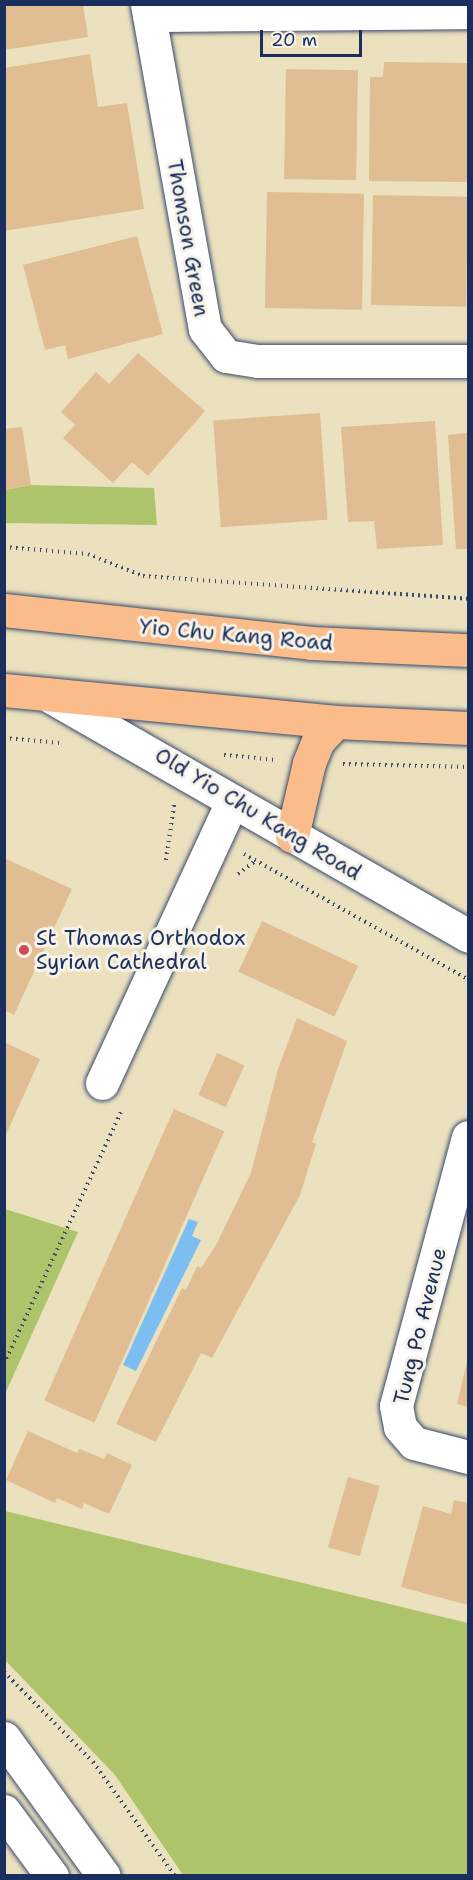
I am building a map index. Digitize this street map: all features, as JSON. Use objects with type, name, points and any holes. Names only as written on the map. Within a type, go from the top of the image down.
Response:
[{"type":"main road","name":"Yio Chu Kang Road","points":[[4,610],[311,643],[468,650]]},
{"type":"main road","points":[[4,690],[336,723],[468,728]]},
{"type":"main road","points":[[292,836],[309,763],[318,741],[336,723]]},
{"type":"street","name":"Thomson Green","points":[[468,12],[148,10],[205,329],[225,356],[258,362],[468,361]]},
{"type":"street","name":"Old Yio Chu Kang Road","points":[[46,694],[468,936]]},
{"type":"street","points":[[102,1083],[232,802]]},
{"type":"street","name":"Tung Po Avenue","points":[[467,1146],[396,1406],[400,1427],[414,1443],[468,1457]]},
{"type":"street","points":[[4,1738],[104,1875]]},
{"type":"street","points":[[4,1811],[52,1875]]},
{"type":"path","points":[[4,547],[88,554],[142,576],[468,599]]},
{"type":"path","points":[[4,738],[74,744]]},
{"type":"path","points":[[216,754],[309,763],[468,767]]},
{"type":"path","points":[[4,1672],[93,1762],[175,1875]]},
{"type":"green space","points":[[31,485],[154,488],[157,525],[5,523],[5,490]]},
{"type":"green space","points":[[4,1209],[78,1232],[5,1394]]},
{"type":"green space","points":[[5,1511],[468,1623],[468,1875],[183,1875],[115,1775],[5,1660]]},
{"type":"water","points":[[189,1219],[198,1222],[192,1236],[201,1240],[136,1371],[123,1365]]},
{"type":"building","points":[[83,4],[88,37],[4,50],[4,6]]},
{"type":"building","points":[[90,54],[98,107],[127,103],[144,209],[4,231],[4,68]]},
{"type":"building","points":[[384,62],[468,63],[468,182],[369,181],[370,77],[383,77]]},
{"type":"building","points":[[286,69],[358,70],[356,180],[284,179]]},
{"type":"building","points":[[267,192],[364,194],[362,310],[265,308]]},
{"type":"building","points":[[373,195],[468,197],[466,307],[371,305]]},
{"type":"building","points":[[137,236],[163,334],[68,359],[65,345],[45,350],[23,265]]},
{"type":"building","points":[[138,353],[205,411],[148,476],[132,462],[113,483],[63,438],[75,425],[61,412],[96,372],[109,384]]},
{"type":"building","points":[[320,413],[327,520],[221,527],[213,420]]},
{"type":"building","points":[[435,421],[443,545],[377,549],[374,521],[348,522],[341,427]]},
{"type":"building","points":[[22,427],[31,485],[4,490],[4,429]]},
{"type":"building","points":[[468,433],[468,549],[456,549],[448,435]]},
{"type":"building","name":"St Thomas Orthodox Syrian Cathedral","points":[[4,858],[72,889],[14,1015],[4,1010]]},
{"type":"building","points":[[262,921],[358,966],[334,1017],[238,972]]},
{"type":"building","points":[[297,1018],[347,1041],[312,1142],[316,1144],[300,1195],[212,1358],[201,1353],[156,1442],[116,1424],[182,1288],[186,1290],[197,1266],[201,1268],[216,1245],[251,1173],[278,1069]]},
{"type":"building","points":[[4,1042],[40,1059],[4,1139]]},
{"type":"building","points":[[217,1053],[244,1065],[226,1107],[198,1095]]},
{"type":"building","points":[[174,1109],[224,1131],[94,1423],[44,1400]]},
{"type":"building","points":[[468,1357],[468,1407],[457,1404]]},
{"type":"building","points":[[28,1431],[77,1453],[80,1449],[104,1459],[107,1453],[132,1465],[109,1514],[84,1503],[82,1509],[57,1498],[55,1503],[6,1480]]},
{"type":"building","points":[[348,1477],[380,1486],[360,1556],[328,1547]]},
{"type":"building","points":[[454,1500],[468,1503],[468,1605],[401,1587],[423,1506],[451,1514]]},
{"type":"place","name":"St Thomas Orthodox Syrian Cathedral","points":[[24,950]]}]
